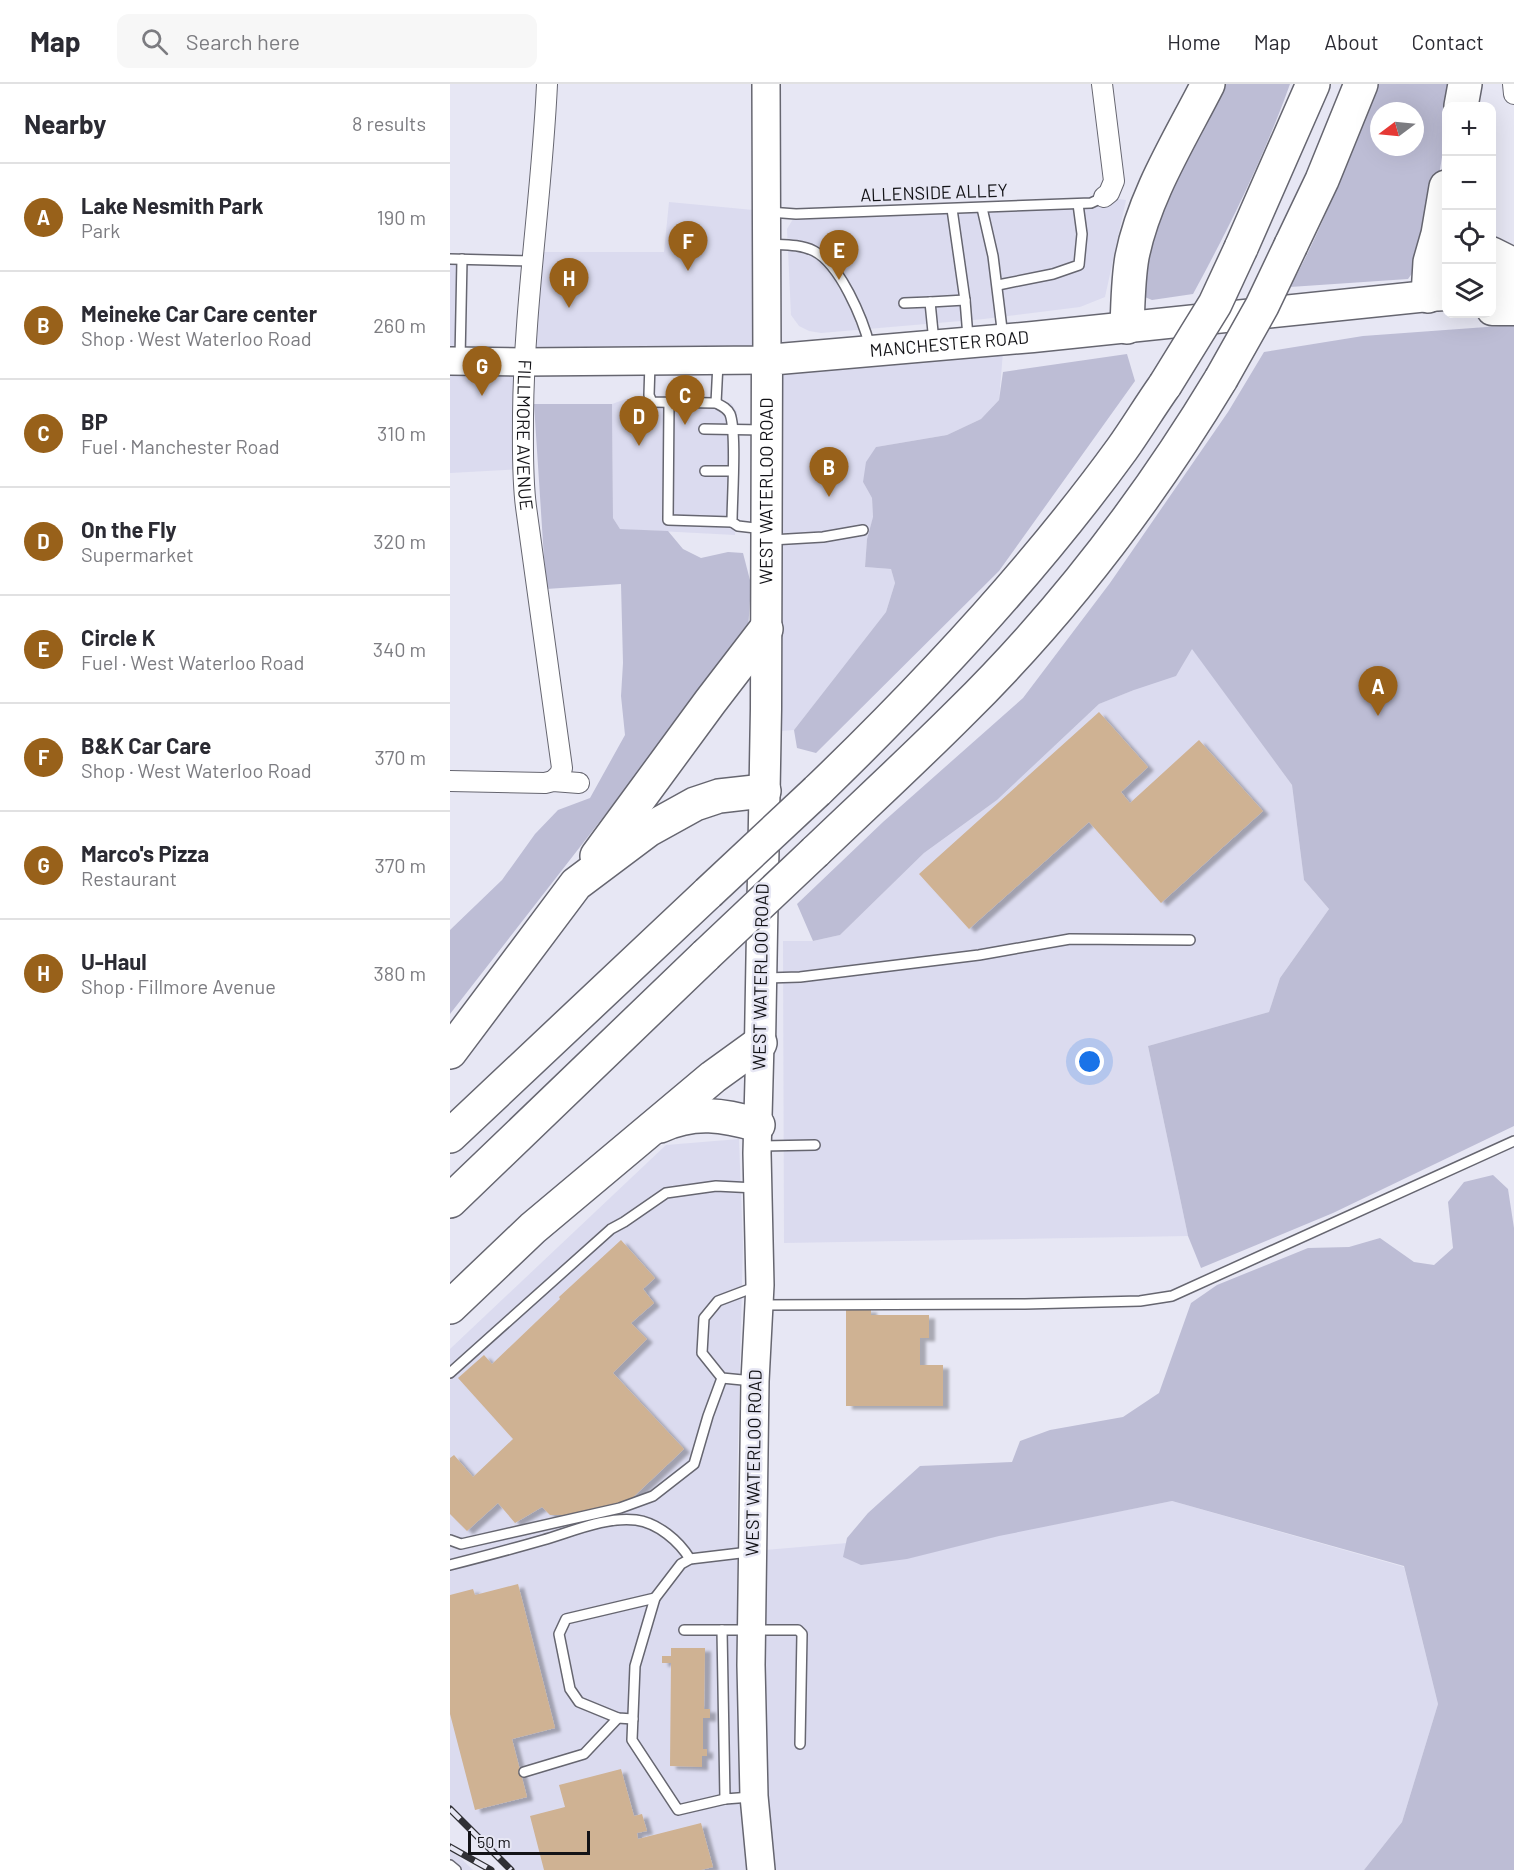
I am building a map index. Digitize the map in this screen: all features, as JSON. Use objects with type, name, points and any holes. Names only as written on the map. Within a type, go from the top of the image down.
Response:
[{"type":"highway","points":[[1127,327],[1132,256],[1142,222],[1163,171],[1208,84]]},
{"type":"highway","points":[[450,1136],[880,731],[966,641],[1045,549],[1122,449],[1215,304],[1313,84]]},
{"type":"highway","points":[[450,1201],[960,714],[1028,642],[1111,541],[1194,424],[1262,306],[1322,180],[1361,84]]},
{"type":"highway","points":[[1462,102],[1465,84]]},
{"type":"highway","points":[[1437,296],[1430,262],[1442,210]]},
{"type":"highway","points":[[1496,256],[1514,265]]},
{"type":"highway","points":[[450,1052],[766,629]]},
{"type":"highway","points":[[576,884],[648,830],[695,804],[718,796],[764,791]]},
{"type":"highway","points":[[450,1307],[532,1228],[713,1077],[760,1043]]},
{"type":"highway","points":[[641,1138],[677,1119],[697,1114],[717,1115],[757,1136]]},
{"type":"main road","name":"WEST WATERLOO ROAD","points":[[761,1870],[754,1796],[737,1715],[751,1629],[755,1381],[759,1295],[757,1136],[766,629],[766,84]]},
{"type":"main road","points":[[1496,282],[1514,282]]},
{"type":"main road","name":"MANCHESTER ROAD","points":[[455,361],[767,360],[968,343],[1437,296]]},
{"type":"main road","points":[[1496,310],[1514,310]]},
{"type":"street","name":"FILLMORE AVENUE","points":[[547,84],[523,362],[523,488],[562,768],[553,781]]},
{"type":"street","points":[[1102,84],[1114,181],[1104,197]]},
{"type":"street","points":[[1513,84],[1514,94]]},
{"type":"street","points":[[450,781],[579,783]]},
{"type":"lane","name":"ALLENSIDE ALLEY","points":[[765,211],[808,214],[982,208],[1091,203],[1104,197]]},
{"type":"lane","points":[[998,285],[1053,274],[1079,265],[1082,234],[1078,204]]},
{"type":"lane","points":[[982,208],[998,285],[1004,339]]},
{"type":"lane","points":[[952,209],[965,300],[968,343]]},
{"type":"lane","points":[[766,244],[797,246],[814,251],[828,260],[860,317],[872,351]]},
{"type":"lane","points":[[450,259],[533,261]]},
{"type":"lane","points":[[455,361],[462,259]]},
{"type":"lane","points":[[904,303],[965,300]]},
{"type":"lane","points":[[930,302],[935,345]]},
{"type":"lane","points":[[650,361],[649,395],[652,402],[716,403],[724,406],[729,413],[732,428],[732,522]]},
{"type":"lane","points":[[716,403],[718,361]]},
{"type":"lane","points":[[669,403],[673,429],[668,520],[732,522],[766,534],[823,537],[864,530]]},
{"type":"lane","points":[[704,429],[766,430]]},
{"type":"lane","points":[[705,471],[732,471]]},
{"type":"lane","points":[[761,978],[811,976],[979,955],[1070,939],[1190,940]]},
{"type":"lane","points":[[757,1136],[815,1145]]},
{"type":"lane","points":[[755,1381],[722,1378],[702,1353],[704,1318],[718,1301],[759,1295],[1025,1305],[1140,1301],[1172,1296],[1514,1141]]},
{"type":"lane","points":[[450,1373],[610,1229],[666,1193],[716,1186],[758,1188]]},
{"type":"lane","points":[[450,1540],[461,1544],[620,1508],[653,1496],[694,1464],[722,1378]]},
{"type":"lane","points":[[450,1565],[578,1529],[620,1520],[638,1520],[666,1532],[683,1548],[690,1559]]},
{"type":"lane","points":[[752,1551],[690,1559],[681,1564],[655,1598],[635,1666],[632,1740],[678,1810],[724,1799],[754,1796]]},
{"type":"lane","points":[[633,1719],[618,1718],[579,1702],[570,1689],[559,1634],[566,1619],[655,1598]]},
{"type":"lane","points":[[684,1630],[798,1630],[802,1634],[800,1744]]},
{"type":"lane","points":[[722,1630],[737,1715],[724,1799]]},
{"type":"lane","points":[[524,1772],[584,1754],[618,1718]]},
{"type":"shaded area","points":[[1223,84],[1290,84],[1246,191],[1193,294],[1152,300],[1140,295],[1138,277],[1165,195]]},
{"type":"shaded area","points":[[1377,84],[1456,84],[1448,102],[1442,102],[1442,157],[1426,254],[1408,279],[1290,287],[1326,213],[1370,102],[1370,156],[1424,156],[1424,102],[1370,102]]},
{"type":"shaded area","points":[[1104,197],[1126,200],[1105,297],[1080,307],[984,319],[821,333],[799,326],[791,315],[787,229],[796,214],[1091,203]]},
{"type":"shaded area","points":[[669,202],[765,211],[767,360],[1004,340],[999,400],[981,419],[947,435],[876,447],[863,482],[872,498],[873,518],[867,539],[865,567],[891,569],[895,583],[886,612],[794,730],[765,732],[766,360],[524,362],[523,469],[450,473],[450,259],[462,259],[461,361],[523,362],[534,252],[664,252]]},
{"type":"shaded area","points":[[1514,325],[1514,1126],[1333,1213],[1201,1268],[1188,1236],[1148,1046],[1269,1012],[1280,978],[1329,909],[1304,880],[1292,785],[1192,649],[1176,676],[1099,704],[997,800],[924,853],[840,935],[813,941],[797,904],[883,822],[1023,698],[1110,583],[1228,412],[1264,352],[1363,336]]},
{"type":"shaded area","points":[[1127,354],[1135,381],[999,571],[816,753],[797,748],[794,730],[886,612],[895,583],[891,569],[865,567],[867,539],[873,517],[872,498],[863,482],[866,462],[876,447],[947,435],[981,419],[999,400],[1003,372]]},
{"type":"shaded area","points":[[668,397],[731,403],[737,412],[735,535],[620,529],[613,518],[612,404],[626,399]]},
{"type":"shaded area","points":[[534,404],[612,404],[613,518],[620,529],[668,531],[683,549],[701,558],[728,552],[743,553],[751,584],[748,631],[450,1014],[450,930],[502,880],[535,834],[558,810],[590,798],[625,735],[621,696],[623,663],[621,584],[546,589]]},
{"type":"shaded area","points":[[1192,648],[1292,785],[1304,880],[1329,909],[1280,978],[1269,1012],[1148,1046],[1188,1236],[784,1243],[783,941],[813,941],[840,935],[924,853],[997,800],[1099,704],[1134,690]]},
{"type":"shaded area","points":[[739,1139],[743,1245],[737,1481],[737,1621],[749,1870],[514,1870],[450,1811],[450,1349],[666,1145]]},
{"type":"shaded area","points":[[1493,1175],[1508,1189],[1514,1228],[1514,1870],[1364,1870],[1402,1822],[1438,1704],[1404,1566],[1172,1501],[999,1536],[907,1559],[861,1565],[843,1557],[847,1538],[868,1513],[920,1466],[1012,1462],[1020,1441],[1050,1430],[1123,1417],[1159,1393],[1191,1303],[1217,1285],[1308,1248],[1349,1247],[1380,1238],[1414,1262],[1434,1265],[1453,1248],[1448,1202],[1464,1182]]},
{"type":"shaded area","points":[[1172,1501],[1404,1567],[1438,1704],[1402,1822],[1364,1870],[769,1870],[752,1551],[1046,1526]]},
{"type":"shaded area","points":[[450,1848],[473,1870],[450,1870]]},
{"type":"building","points":[[1099,712],[1148,767],[1121,792],[1130,803],[1199,740],[1263,811],[1161,903],[1089,822],[969,929],[919,874]]},
{"type":"building","points":[[621,1240],[655,1278],[643,1289],[654,1303],[631,1323],[647,1339],[613,1373],[684,1449],[630,1500],[566,1515],[550,1515],[542,1507],[515,1523],[498,1503],[467,1531],[450,1514],[450,1458],[454,1455],[473,1477],[513,1439],[458,1378],[484,1355],[492,1364],[560,1299],[559,1297]]},
{"type":"building","points":[[846,1309],[871,1309],[871,1315],[929,1315],[929,1338],[920,1338],[920,1365],[943,1365],[943,1406],[846,1406]]},
{"type":"building","points":[[518,1584],[555,1728],[512,1739],[527,1797],[475,1810],[450,1714],[450,1595],[473,1589],[475,1595]]},
{"type":"building","points":[[671,1648],[705,1648],[704,1709],[710,1709],[710,1718],[703,1718],[703,1749],[707,1749],[707,1756],[702,1756],[702,1767],[670,1766],[671,1663],[662,1663],[662,1656],[671,1656]]},
{"type":"building","points":[[621,1769],[634,1816],[642,1814],[647,1831],[637,1833],[638,1839],[701,1823],[713,1867],[701,1870],[544,1870],[530,1816],[565,1807],[559,1785]]},
{"type":"railway","points":[[450,1809],[511,1870]]},
{"type":"railway","points":[[450,1847],[491,1870]]},
{"type":"place","name":"B&K Car Care","points":[[688,271]]},
{"type":"place","name":"Circle K","points":[[839,280]]},
{"type":"place","name":"U-Haul","points":[[569,308]]},
{"type":"place","name":"Marco's Pizza","points":[[482,396]]},
{"type":"place","name":"BP","points":[[685,425]]},
{"type":"place","name":"On the Fly","points":[[639,446]]},
{"type":"place","name":"Meineke Car Care center","points":[[829,497]]},
{"type":"place","name":"Lake Nesmith Park","points":[[1378,716]]}]
